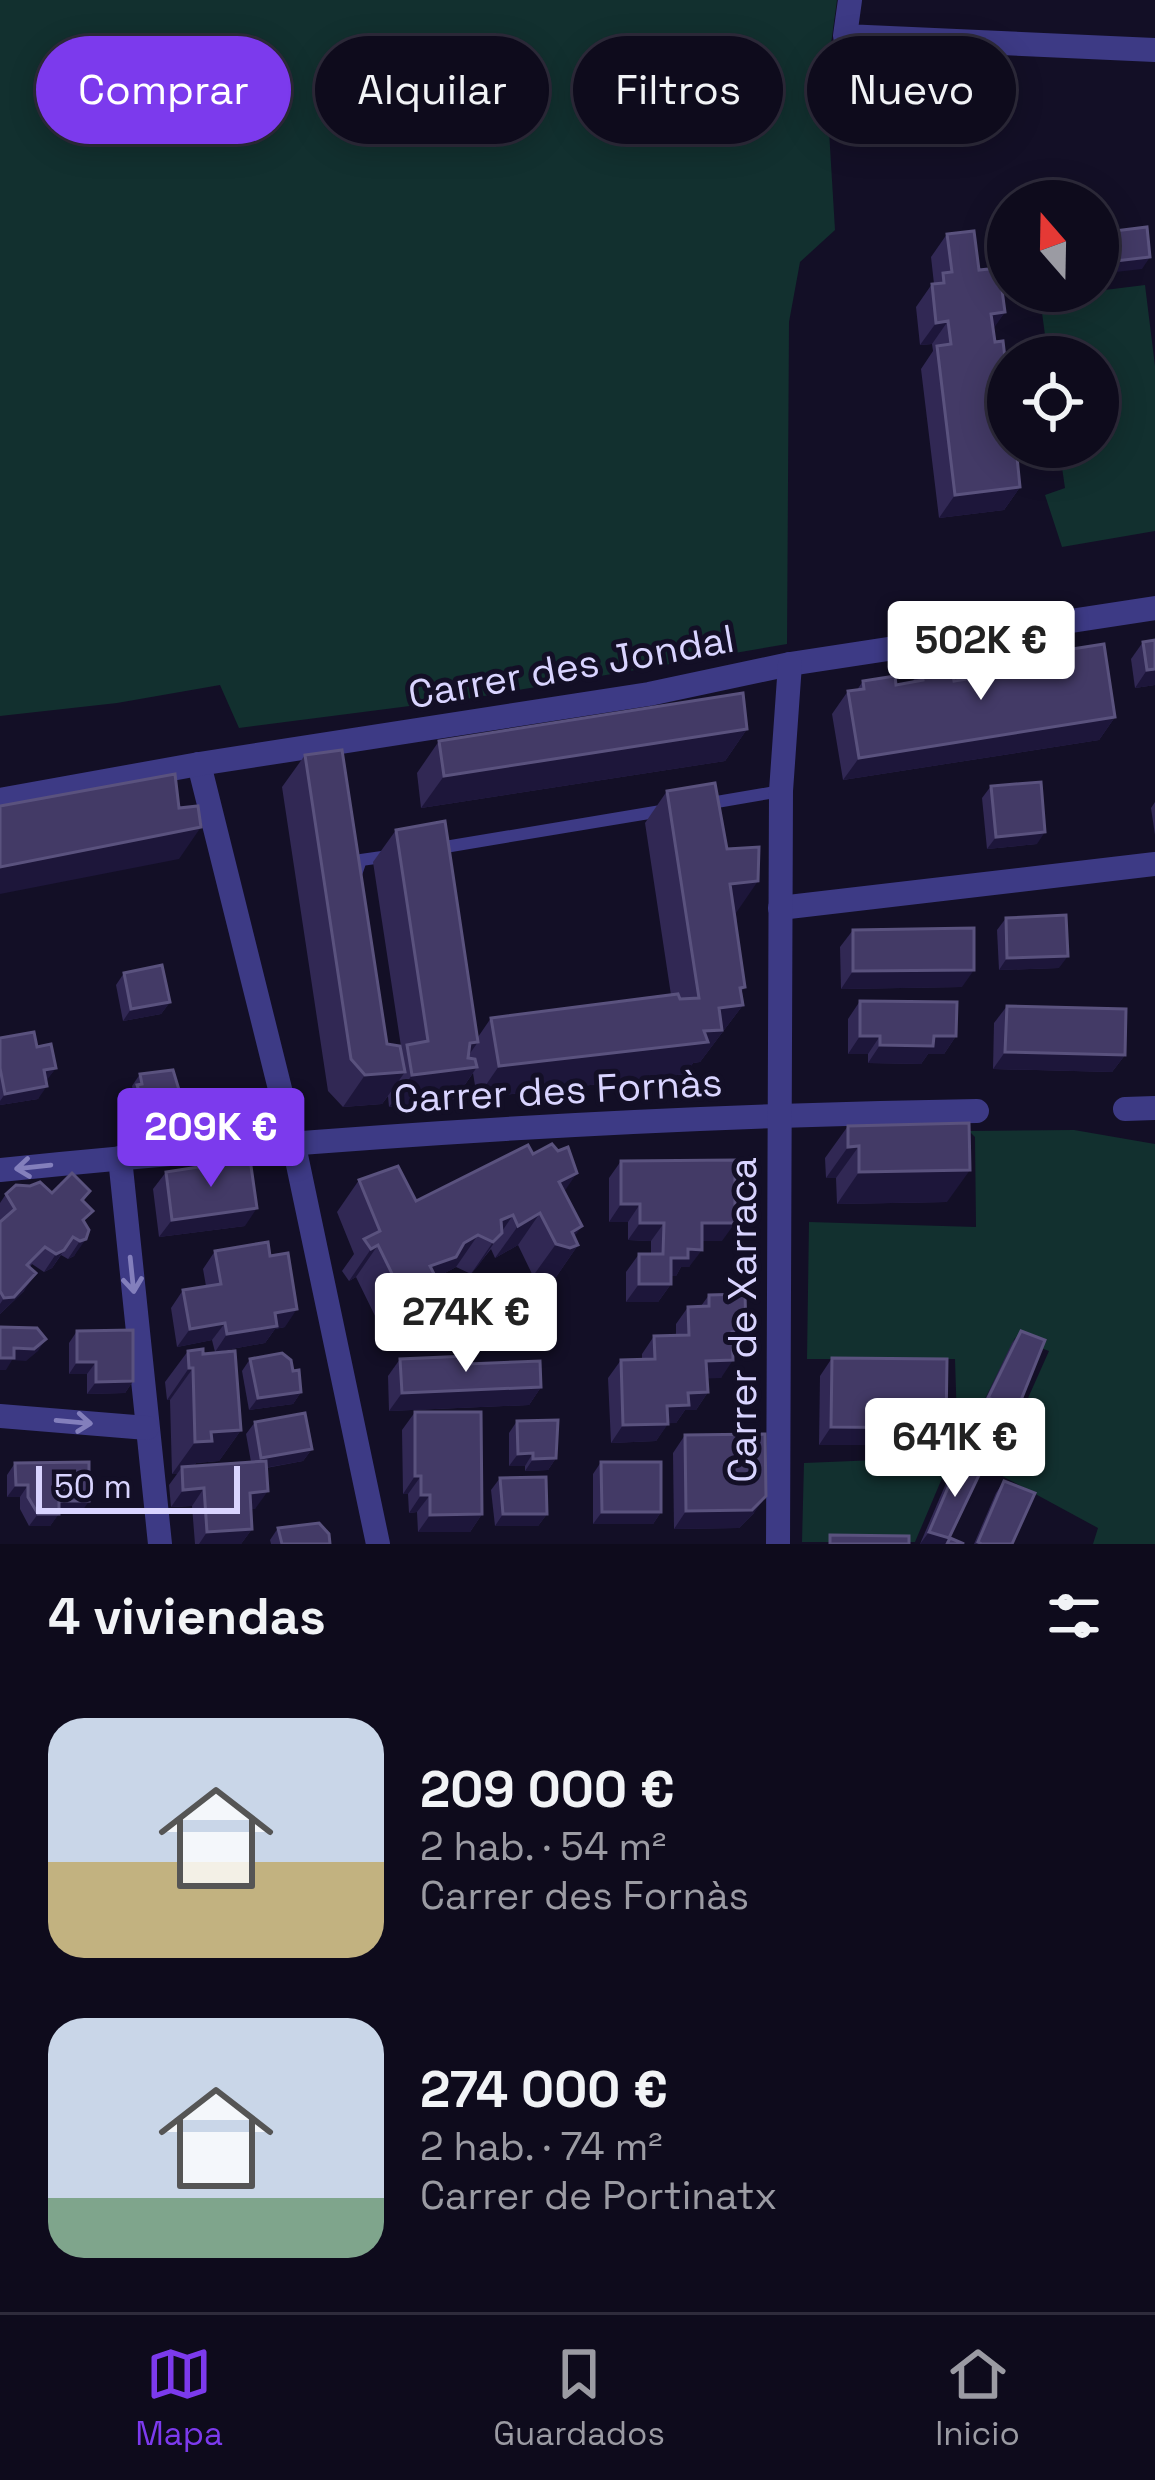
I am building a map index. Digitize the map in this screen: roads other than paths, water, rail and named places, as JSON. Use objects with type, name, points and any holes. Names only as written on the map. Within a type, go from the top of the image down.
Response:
[{"type":"street","points":[[850,0],[845,36],[1155,50]]},
{"type":"street","name":"Carrer des Jondal","points":[[0,800],[649,694],[790,664],[1155,608]]},
{"type":"street","name":"Carrer de Xarraca","points":[[778,1544],[779,908],[790,664]]},
{"type":"street","points":[[199,764],[293,1141],[378,1544]]},
{"type":"street","points":[[779,908],[1155,864]]},
{"type":"street","points":[[1125,1109],[1155,1108]]},
{"type":"street","name":"Carrer des Fornàs","points":[[0,1171],[293,1141],[778,1114],[977,1111]]},
{"type":"street","points":[[120,1158],[160,1544]]},
{"type":"street","points":[[0,1416],[147,1428]]},
{"type":"lane","points":[[424,850],[781,791]]},
{"type":"lane","points":[[351,889],[361,860],[403,854]]}]
